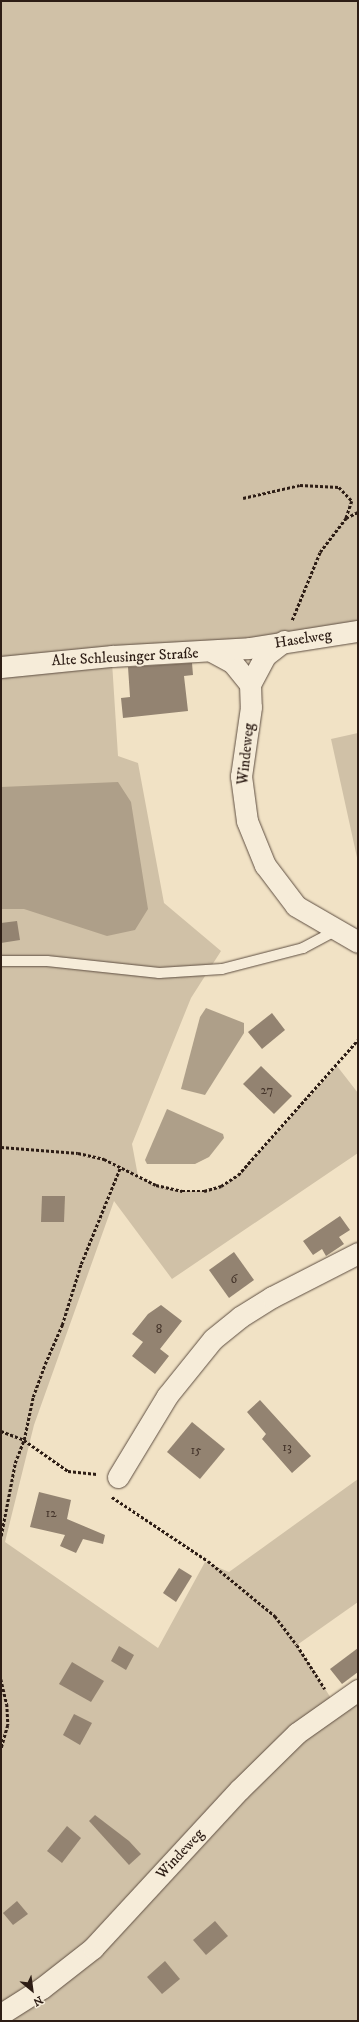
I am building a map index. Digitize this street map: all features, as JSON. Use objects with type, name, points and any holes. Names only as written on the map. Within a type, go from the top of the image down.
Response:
[{"type":"street","name":"Haselweg","points":[[249,648],[284,641],[358,631]]},
{"type":"street","points":[[213,652],[232,662],[250,684],[265,656],[284,641]]},
{"type":"street","name":"Alte Schleusinger Straße","points":[[1,667],[112,656],[213,652],[249,648]]},
{"type":"street","name":"Windeweg","points":[[250,684],[251,707],[241,776],[247,821],[265,865],[296,906],[358,942]]},
{"type":"street","points":[[118,1477],[167,1396],[213,1339],[240,1316],[272,1297],[358,1253]]},
{"type":"street","name":"Windeweg","points":[[1,2014],[42,1988],[92,1948],[240,1790],[297,1733],[358,1690]]},
{"type":"lane","points":[[1,961],[47,961],[159,973],[222,969],[303,948],[335,930]]},
{"type":"path","points":[[243,498],[300,485],[338,487],[352,501],[346,518],[320,552],[284,641]]},
{"type":"path","points":[[346,518],[358,512]]},
{"type":"path","points":[[1,1147],[78,1153],[104,1159],[156,1185],[182,1191],[204,1191],[221,1186],[238,1175],[358,1040]]},
{"type":"path","points":[[1,1536],[15,1463],[24,1440],[34,1397],[45,1364],[62,1325],[81,1264],[120,1168]]},
{"type":"path","points":[[1,1431],[24,1440],[68,1471],[118,1477],[112,1498],[208,1561],[275,1616],[297,1645],[336,1706]]},
{"type":"path","points":[[1,1679],[7,1704],[8,1725],[1,1749]]},
{"type":"shaded area","points":[[1,1],[358,1],[358,623],[112,662],[118,756],[138,763],[164,903],[221,951],[191,998],[132,1144],[138,1176],[156,1185],[182,1191],[204,1191],[221,1186],[238,1175],[337,1066],[358,1093],[358,1153],[172,1279],[114,1201],[34,1425],[5,1542],[158,1648],[205,1562],[229,1572],[358,1479],[358,1602],[297,1645],[336,1706],[358,1690],[358,2021],[1,2021]]},
{"type":"shaded area","points":[[358,733],[358,862],[331,739]]},
{"type":"shaded area","points":[[118,782],[131,802],[148,909],[135,930],[107,936],[24,909],[1,909],[1,787]]},
{"type":"shaded area","points":[[206,1008],[244,1023],[244,1033],[205,1095],[181,1089],[200,1017]]},
{"type":"shaded area","points":[[167,1109],[223,1134],[224,1138],[209,1157],[195,1164],[147,1164],[145,1160]]},
{"type":"building","points":[[192,663],[193,675],[184,676],[188,711],[123,718],[121,698],[130,697],[128,667]]},
{"type":"building","points":[[17,921],[20,940],[1,943],[1,923]]},
{"type":"building","points":[[272,1013],[285,1030],[262,1049],[248,1032]]},
{"type":"building","points":[[261,1066],[292,1096],[274,1114],[243,1084]]},
{"type":"building","points":[[42,1196],[65,1196],[64,1222],[41,1222]]},
{"type":"building","points":[[340,1216],[350,1230],[339,1237],[344,1244],[326,1256],[322,1249],[313,1255],[303,1241]]},
{"type":"building","points":[[234,1252],[254,1280],[229,1298],[209,1270]]},
{"type":"building","points":[[161,1305],[182,1321],[160,1349],[169,1356],[155,1374],[132,1356],[143,1342],[132,1334],[148,1314]]},
{"type":"building","points":[[260,1400],[311,1456],[292,1473],[262,1439],[266,1434],[247,1412]]},
{"type":"building","points":[[192,1422],[225,1449],[200,1479],[167,1452]]},
{"type":"building","points":[[39,1492],[71,1500],[67,1519],[105,1535],[103,1544],[83,1539],[76,1553],[60,1546],[65,1535],[30,1527]]},
{"type":"building","points":[[179,1568],[192,1576],[176,1602],[163,1593]]},
{"type":"building","points":[[119,1646],[134,1655],[126,1670],[111,1661]]},
{"type":"building","points":[[358,1648],[358,1672],[342,1684],[330,1669]]},
{"type":"building","points":[[72,1662],[104,1681],[91,1702],[59,1684]]},
{"type":"building","points":[[74,1714],[92,1723],[80,1745],[63,1735]]},
{"type":"building","points":[[95,1815],[129,1841],[141,1854],[129,1865],[89,1821]]},
{"type":"building","points":[[67,1826],[81,1838],[62,1863],[47,1851]]},
{"type":"building","points":[[17,1901],[28,1914],[13,1925],[3,1913]]},
{"type":"building","points":[[215,1921],[228,1936],[206,1955],[193,1940]]},
{"type":"building","points":[[165,1961],[180,1979],[162,1994],[147,1977]]}]
